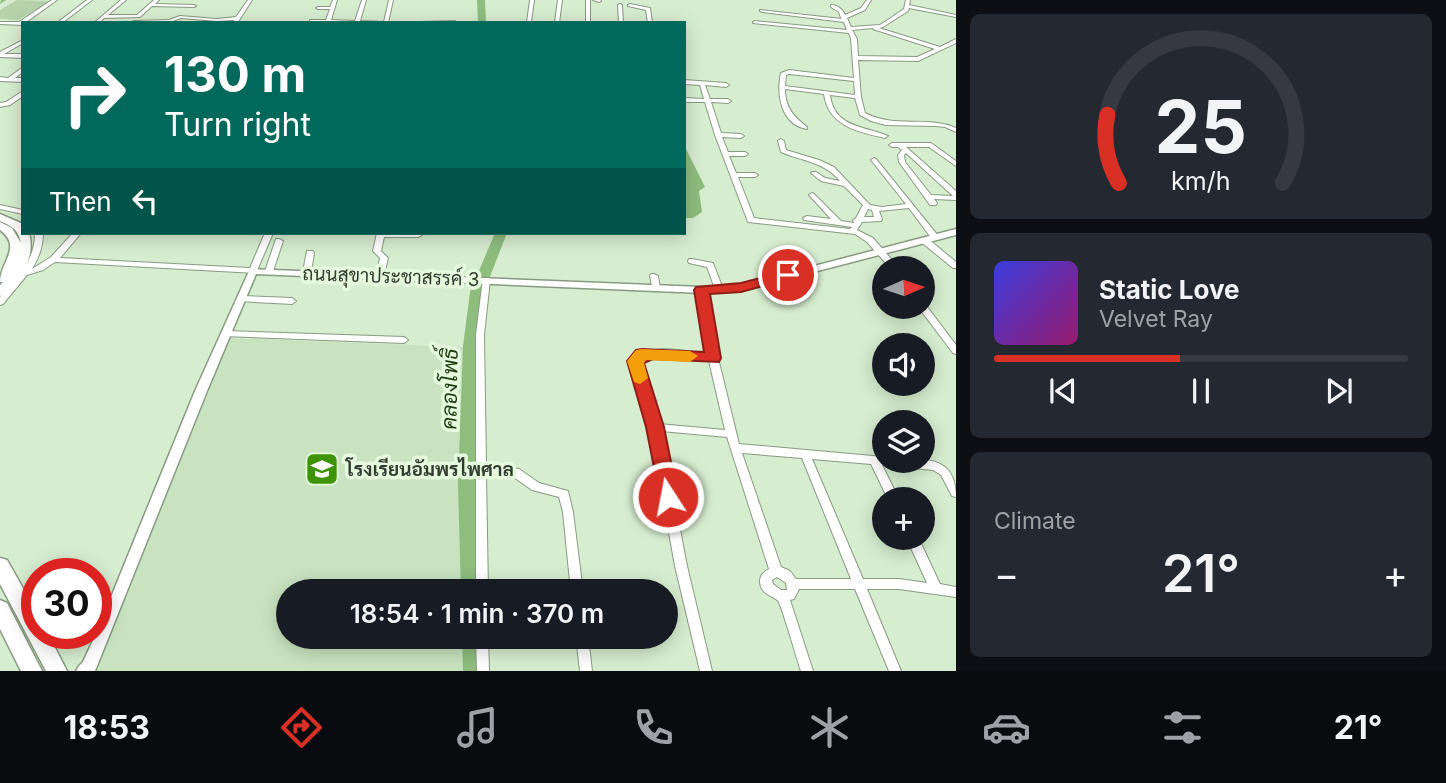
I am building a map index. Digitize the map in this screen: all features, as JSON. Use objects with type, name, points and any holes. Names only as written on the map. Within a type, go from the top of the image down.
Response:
[{"type":"main road","points":[[0,217],[21,230]]},
{"type":"main road","points":[[0,225],[15,237],[17,246],[11,266],[0,279]]},
{"type":"main road","points":[[0,292],[22,265],[28,243],[25,235]]},
{"type":"main road","points":[[0,566],[21,604]]},
{"type":"main road","points":[[0,609],[33,671]]},
{"type":"main road","points":[[45,649],[57,671]]},
{"type":"street","points":[[25,21],[55,0]]},
{"type":"street","points":[[62,21],[90,0]]},
{"type":"street","points":[[99,21],[124,0]]},
{"type":"street","points":[[104,17],[138,16],[157,0]]},
{"type":"street","points":[[181,5],[187,0]]},
{"type":"street","points":[[170,21],[180,17],[237,20],[250,0]]},
{"type":"street","points":[[312,21],[328,21],[335,0]]},
{"type":"street","points":[[357,21],[364,0]]},
{"type":"street","points":[[386,21],[391,0]]},
{"type":"street","points":[[527,21],[531,0]]},
{"type":"street","points":[[557,21],[560,0]]},
{"type":"street","points":[[588,0],[588,21]]},
{"type":"street","points":[[762,11],[844,19],[863,9],[869,0]]},
{"type":"street","points":[[875,29],[892,20],[908,3],[956,16]]},
{"type":"street","points":[[940,12],[949,4]]},
{"type":"street","points":[[152,5],[194,6]]},
{"type":"street","points":[[620,5],[621,21]]},
{"type":"street","points":[[630,5],[648,9],[650,21]]},
{"type":"street","points":[[791,15],[792,6]]},
{"type":"street","points":[[833,6],[839,9],[854,39],[858,97],[862,114],[879,121],[906,125],[943,124],[956,130]]},
{"type":"street","points":[[318,8],[333,8]]},
{"type":"street","points":[[821,10],[822,18]]},
{"type":"street","points":[[770,23],[772,12]]},
{"type":"street","points":[[806,16],[806,27]]},
{"type":"street","points":[[754,22],[850,30],[875,29],[941,49]]},
{"type":"street","points":[[0,23],[21,24]]},
{"type":"street","points":[[782,25],[782,35]]},
{"type":"street","points":[[856,58],[918,60],[956,41]]},
{"type":"street","points":[[0,54],[21,42]]},
{"type":"street","points":[[0,54],[21,56]]},
{"type":"street","points":[[4,80],[21,70]]},
{"type":"street","points":[[805,128],[785,111],[782,88],[785,73],[857,80]]},
{"type":"street","points":[[686,82],[726,85]]},
{"type":"street","points":[[702,83],[706,101],[751,220],[855,225],[878,219],[838,172],[825,163],[783,150],[781,141]]},
{"type":"street","points":[[782,88],[858,97]]},
{"type":"street","points":[[827,93],[826,103],[834,115],[849,125],[885,136]]},
{"type":"street","points":[[0,105],[8,104],[21,94]]},
{"type":"street","points":[[686,100],[729,102]]},
{"type":"street","points":[[872,133],[879,121]]},
{"type":"street","points":[[719,135],[741,136]]},
{"type":"street","points":[[899,147],[931,145],[956,164]]},
{"type":"street","points":[[899,147],[956,196]]},
{"type":"street","points":[[899,147],[902,162],[930,200],[956,196]]},
{"type":"street","points":[[727,154],[745,154]]},
{"type":"street","points":[[874,160],[935,237]]},
{"type":"street","points":[[814,173],[823,180],[846,184]]},
{"type":"street","points":[[736,175],[755,175]]},
{"type":"street","points":[[813,195],[837,220]]},
{"type":"street","points":[[855,225],[871,208],[911,206]]},
{"type":"street","points":[[0,207],[20,211]]},
{"type":"street","points":[[807,218],[837,220],[855,225],[885,256]]},
{"type":"street","name":"ถนนสุขาประชาสรรค์ 3","points":[[253,271],[702,290],[741,288],[956,232]]},
{"type":"street","points":[[0,302],[23,274],[40,244],[39,235]]},
{"type":"street","points":[[23,274],[41,269],[56,260],[75,235]]},
{"type":"street","points":[[84,671],[89,667],[268,235]]},
{"type":"street","points":[[380,275],[384,258],[377,251],[381,235]]},
{"type":"street","points":[[924,240],[956,266]]},
{"type":"street","points":[[269,271],[279,241]]},
{"type":"street","points":[[307,272],[310,253]]},
{"type":"street","points":[[56,260],[253,271]]},
{"type":"street","points":[[692,261],[710,265],[719,289]]},
{"type":"street","points":[[654,276],[656,288]]},
{"type":"street","points":[[482,579],[480,335],[483,280]]},
{"type":"street","points":[[702,290],[713,358],[731,434],[776,572]]},
{"type":"street","points":[[241,299],[292,301]]},
{"type":"street","points":[[932,319],[956,351]]},
{"type":"street","points":[[226,334],[404,340]]},
{"type":"street","points":[[706,671],[681,566],[655,427],[635,361],[642,354],[653,353],[713,358]]},
{"type":"street","points":[[655,427],[731,434]]},
{"type":"street","points":[[735,447],[872,461]]},
{"type":"street","points":[[805,454],[895,671]]},
{"type":"street","points":[[481,467],[515,472],[536,487],[564,494],[576,579]]},
{"type":"street","points":[[935,467],[941,468],[956,493]]},
{"type":"street","points":[[918,550],[936,589]]},
{"type":"street","points":[[776,572],[786,575],[793,584],[792,593],[783,596],[772,592],[766,583],[768,575],[776,572]]},
{"type":"street","points":[[793,584],[899,584],[956,592]]},
{"type":"street","points":[[783,596],[807,671]]},
{"type":"street","points":[[482,649],[483,671]]},
{"type":"street","points":[[583,649],[586,671]]},
{"type":"shaded area","points":[[17,0],[51,1],[18,20],[0,19],[0,10]]},
{"type":"shaded area","points":[[686,149],[705,187],[699,191],[702,212],[693,218],[686,218]]},
{"type":"shaded area","name":"โรงเรียนอัมพรไพศาล","points":[[230,338],[467,347],[467,579],[276,579],[276,649],[467,649],[467,671],[96,671],[105,649],[112,649],[112,631]]},
{"type":"waterway","points":[[0,3],[4,0]]},
{"type":"waterway","name":"คลองโพธิ์","points":[[481,0],[482,21]]},
{"type":"waterway","name":"คลองโพธิ์","points":[[471,579],[467,485],[470,346],[477,292],[500,235]]},
{"type":"waterway","name":"คลองโพธิ์","points":[[472,649],[473,671]]},
{"type":"slow traffic","points":[[640,378],[635,361],[642,354],[690,356]]},
{"type":"place","name":"โรงเรียนอัมพรไพศาล","points":[[322,469]]},
{"type":"route","points":[[668,497],[655,427],[635,361],[642,354],[653,353],[713,358],[702,290],[741,288],[788,275]]}]
